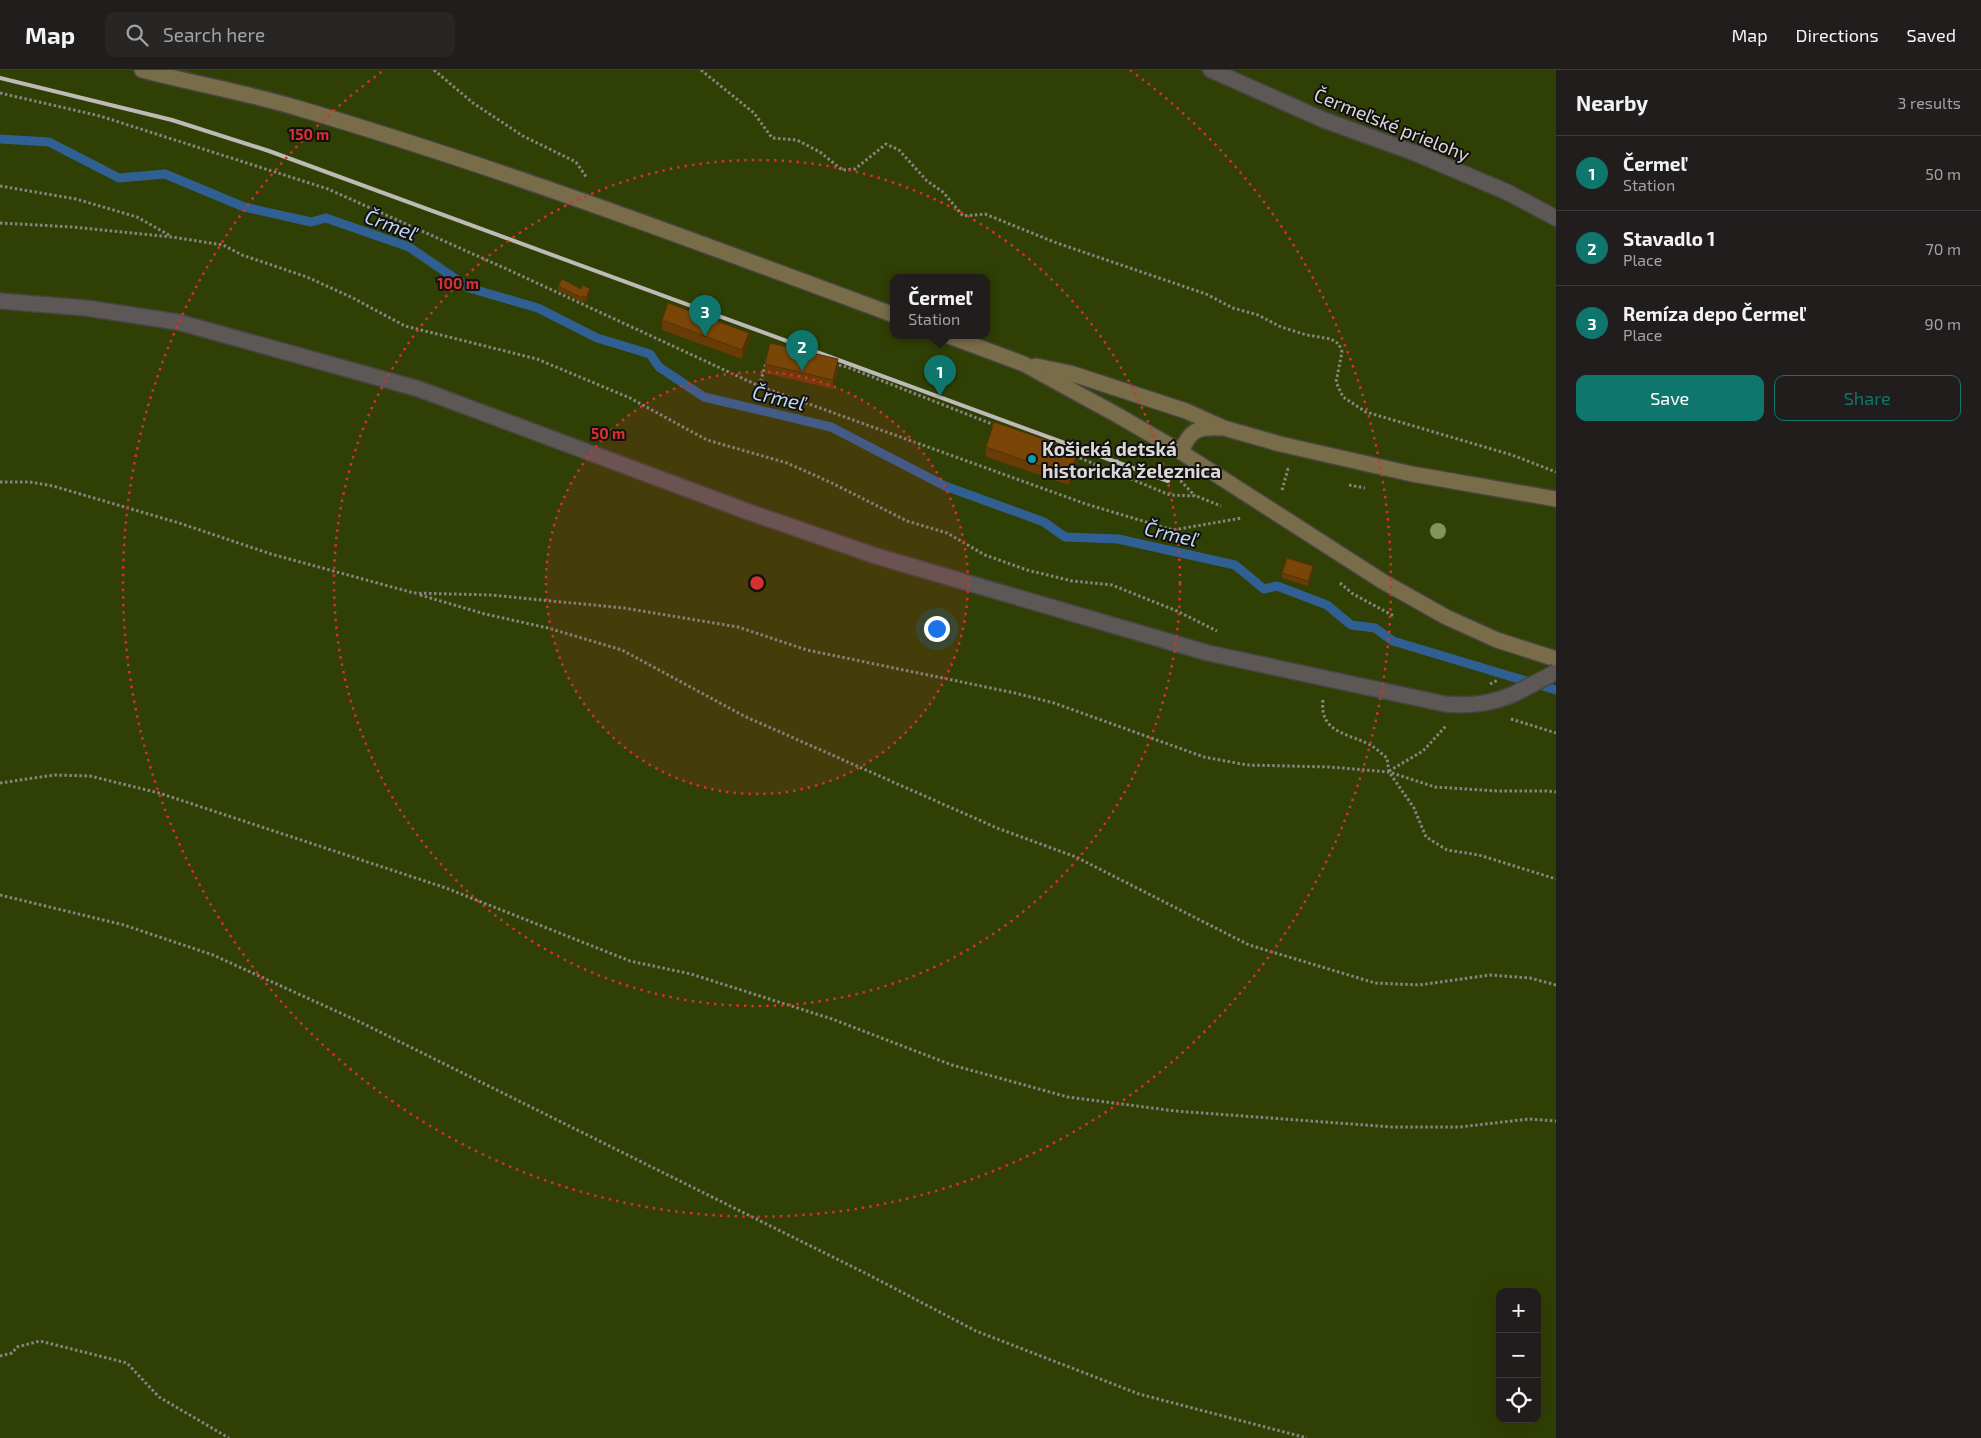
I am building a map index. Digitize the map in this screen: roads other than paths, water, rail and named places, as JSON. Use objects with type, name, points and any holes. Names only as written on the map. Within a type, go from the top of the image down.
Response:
[{"type":"main road","points":[[142,70],[298,108],[406,141],[608,211],[890,314]]},
{"type":"main road","points":[[957,339],[1024,364],[1181,452],[1382,581],[1446,617],[1498,640],[1556,659]]},
{"type":"main road","points":[[1024,364],[1070,373],[1186,411],[1224,428],[1289,446],[1412,474],[1556,499]]},
{"type":"main road","points":[[1181,452],[1186,439],[1192,431],[1224,428]]},
{"type":"street","name":"Čermeľské prielohy","points":[[1211,70],[1324,120],[1415,153],[1498,188],[1556,218]]},
{"type":"street","points":[[0,301],[86,308],[178,322],[419,389],[749,512],[876,556],[1208,653],[1430,702],[1465,705],[1487,703],[1516,693],[1556,672]]},
{"type":"waterway","name":"Črmeľ","points":[[0,139],[49,142],[119,178],[165,174],[244,207],[311,222],[326,218],[409,247],[469,288],[538,308],[597,338],[650,354],[659,367],[704,397],[831,427],[945,486],[1044,522],[1065,537],[1118,539],[1235,565],[1264,589],[1277,586],[1327,605],[1351,625],[1375,628],[1393,641],[1556,690]]},
{"type":"railway","points":[[0,78],[172,120],[269,151],[1168,481]]},
{"type":"place","name":"Remíza depo Čermeľ","points":[[705,336]]},
{"type":"place","name":"Stavadlo 1","points":[[802,371]]},
{"type":"place","name":"Čermeľ","points":[[940,396]]},
{"type":"place","name":"Košická detská historická železnica","points":[[1032,459]]}]
